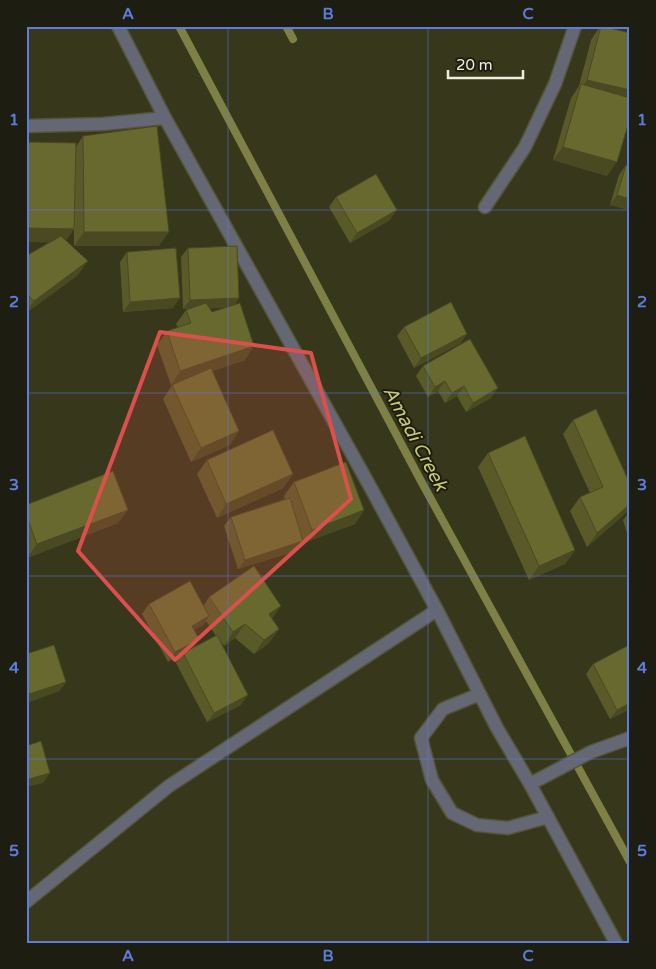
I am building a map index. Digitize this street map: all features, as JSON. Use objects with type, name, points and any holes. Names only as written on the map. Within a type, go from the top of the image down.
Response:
[{"type":"street","points":[[118,26],[165,118],[437,610],[613,942]]},
{"type":"street","points":[[485,207],[525,147],[554,84],[575,26]]},
{"type":"street","points":[[26,126],[103,124],[165,118]]},
{"type":"street","points":[[26,902],[169,786],[437,610]]},
{"type":"street","points":[[480,694],[443,709],[421,738],[432,780],[452,813],[477,825],[508,828],[548,817]]},
{"type":"street","points":[[530,784],[591,752],[630,738]]},
{"type":"highlighted area","points":[[160,332],[311,353],[351,499],[175,660],[78,551]]},
{"type":"building","points":[[601,26],[630,33],[630,90],[587,80]]},
{"type":"building","points":[[581,84],[630,98],[630,118],[617,162],[563,147]]},
{"type":"building","points":[[157,126],[169,232],[84,232],[83,136]]},
{"type":"building","points":[[26,142],[76,143],[74,229],[26,228]]},
{"type":"building","points":[[626,165],[630,166],[630,199],[617,195]]},
{"type":"building","points":[[376,174],[397,210],[357,233],[336,197]]},
{"type":"building","points":[[61,236],[88,261],[34,301],[26,293],[26,256]]},
{"type":"building","points":[[237,246],[239,298],[190,300],[188,248]]},
{"type":"building","points":[[176,248],[180,298],[130,302],[127,252]]},
{"type":"building","points":[[451,302],[467,334],[421,358],[404,327]]},
{"type":"building","points":[[206,303],[212,312],[240,303],[254,346],[180,371],[167,331],[191,323],[186,310]]},
{"type":"building","points":[[470,339],[498,388],[473,403],[464,386],[452,393],[445,381],[435,387],[423,366]]},
{"type":"building","points":[[211,368],[239,431],[201,448],[172,385]]},
{"type":"building","points":[[596,409],[630,484],[630,504],[597,533],[580,497],[603,487],[573,420]]},
{"type":"building","points":[[273,430],[293,474],[226,504],[207,460]]},
{"type":"building","points":[[525,436],[575,550],[539,566],[488,453]]},
{"type":"building","points":[[346,462],[364,510],[312,530],[294,482]]},
{"type":"building","points":[[113,471],[128,510],[37,544],[26,515],[26,505]]},
{"type":"building","points":[[290,498],[303,541],[245,560],[231,517]]},
{"type":"building","points":[[254,566],[281,606],[269,614],[279,629],[264,640],[245,624],[233,632],[209,597]]},
{"type":"building","points":[[190,581],[209,616],[192,626],[199,639],[175,652],[149,604]]},
{"type":"building","points":[[217,635],[248,695],[214,713],[183,653]]},
{"type":"building","points":[[54,645],[66,682],[29,694],[26,687],[26,654]]},
{"type":"building","points":[[629,645],[630,703],[617,710],[593,664]]},
{"type":"building","points":[[26,734],[29,745],[41,741],[50,773],[26,780]]},
{"type":"waterway","name":"Amadi Creek","points":[[179,26],[421,481],[630,862]]},
{"type":"waterway","points":[[286,26],[293,39]]}]
